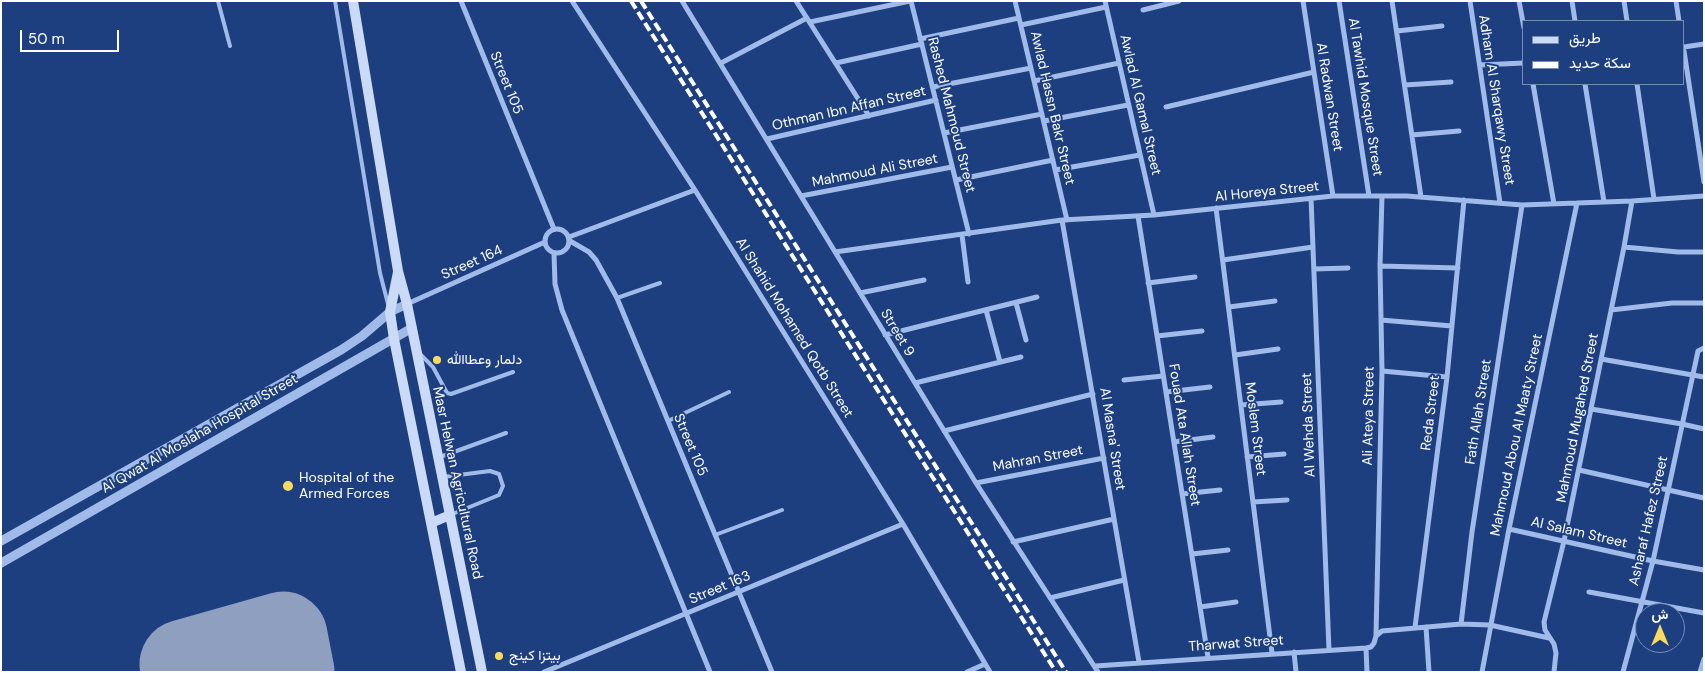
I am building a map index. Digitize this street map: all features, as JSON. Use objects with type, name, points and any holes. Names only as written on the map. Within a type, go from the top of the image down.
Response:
[{"type":"main road","name":"Masr Helwan Agricultural Road","points":[[353,1],[398,271],[408,304],[482,672]]},
{"type":"main road","name":"Masr Helwan Agricultural Road","points":[[398,271],[390,312],[394,339],[461,672]]},
{"type":"main road","points":[[423,480],[442,477]]},
{"type":"main road","points":[[431,523],[450,515]]},
{"type":"street","name":"Street 105","points":[[461,1],[554,229]]},
{"type":"street","name":"Al Shahid Mohamed Qotb Street","points":[[572,1],[695,190],[903,524],[990,672]]},
{"type":"street","name":"Street 9","points":[[682,1],[976,483],[1098,672]]},
{"type":"street","points":[[796,1],[869,116]]},
{"type":"street","points":[[721,63],[808,20],[911,1]]},
{"type":"street","name":"Rashed Mahmoud Street","points":[[911,1],[969,234]]},
{"type":"street","name":"Awlad Hassn Bakr Street","points":[[1015,1],[1053,160],[1064,220]]},
{"type":"street","points":[[1143,10],[1179,1]]},
{"type":"street","name":"Al Radwan Street","points":[[1303,1],[1333,196]]},
{"type":"street","name":"Al Tawhid Mosque Street","points":[[1339,1],[1369,196]]},
{"type":"street","points":[[1392,1],[1422,197]]},
{"type":"street","name":"Adham Al Sharqawy Street","points":[[1470,1],[1500,203]]},
{"type":"street","points":[[1519,1],[1523,20]]},
{"type":"street","points":[[1572,1],[1575,20]]},
{"type":"street","points":[[1624,1],[1627,20]]},
{"type":"street","points":[[1676,1],[1679,20]]},
{"type":"street","points":[[1021,25],[1106,4]]},
{"type":"street","name":"Awlad Al Gamal Street","points":[[1106,4],[1154,215]]},
{"type":"street","points":[[836,63],[1019,18]]},
{"type":"street","points":[[1397,31],[1442,26]]},
{"type":"street","points":[[1685,47],[1704,44]]},
{"type":"street","points":[[1685,58],[1704,182]]},
{"type":"street","points":[[1034,81],[1119,63]]},
{"type":"street","points":[[1480,65],[1522,63]]},
{"type":"street","points":[[933,87],[1031,68]]},
{"type":"street","points":[[1166,107],[1314,72]]},
{"type":"street","points":[[1405,85],[1451,82]]},
{"type":"street","points":[[1533,85],[1554,204]]},
{"type":"street","points":[[1585,85],[1604,202]]},
{"type":"street","points":[[1637,85],[1654,199]]},
{"type":"street","name":"Othman Ibn Affan Street","points":[[767,139],[936,100]]},
{"type":"street","points":[[1044,121],[1128,105]]},
{"type":"street","points":[[944,133],[1042,114]]},
{"type":"street","points":[[1412,135],[1459,131]]},
{"type":"street","points":[[1055,170],[1140,155]]},
{"type":"street","points":[[956,180],[1053,160]]},
{"type":"street","name":"Mahmoud Ali Street","points":[[801,196],[952,167]]},
{"type":"street","points":[[570,239],[565,231],[554,229],[547,234],[545,242],[549,250],[554,253],[565,251],[570,239],[695,190]]},
{"type":"street","name":"Al Horeya Street","points":[[835,252],[1064,220],[1154,215],[1333,196],[1422,197],[1522,205],[1704,196]]},
{"type":"street","name":"Ali Ateya Street","points":[[1376,638],[1382,371],[1380,266],[1382,196]]},
{"type":"street","name":"Al Wehda Street","points":[[1311,198],[1329,650]]},
{"type":"street","name":"Reda Street","points":[[1415,628],[1447,377],[1464,200]]},
{"type":"street","name":"Mahmoud Mugahed Street","points":[[1554,672],[1556,653],[1545,630],[1544,622],[1579,470],[1632,201]]},
{"type":"street","name":"Mahmoud Abou Al Maaty Street","points":[[1482,672],[1509,529],[1577,203]]},
{"type":"street","name":"Fath Allah Street","points":[[1461,624],[1472,532],[1522,205]]},
{"type":"street","name":"Moslem Street","points":[[1216,208],[1272,653]]},
{"type":"street","name":"Fouad Ata Allah Street","points":[[1138,216],[1208,658]]},
{"type":"street","name":"Al Masna' Street","points":[[1064,220],[1139,662]]},
{"type":"street","points":[[962,235],[968,282]]},
{"type":"street","name":"Street 105","points":[[570,239],[589,252],[596,260],[617,298],[772,672]]},
{"type":"street","name":"Street 164","points":[[408,304],[545,242]]},
{"type":"street","points":[[1223,260],[1313,247]]},
{"type":"street","points":[[1624,247],[1678,252],[1704,252]]},
{"type":"street","points":[[554,253],[555,284],[562,310],[710,672]]},
{"type":"street","points":[[1380,266],[1458,268]]},
{"type":"street","points":[[1314,269],[1348,268]]},
{"type":"street","points":[[1148,283],[1195,277]]},
{"type":"street","points":[[860,293],[924,280]]},
{"type":"street","points":[[885,335],[1037,297]]},
{"type":"street","points":[[1229,307],[1275,301]]},
{"type":"street","points":[[1016,303],[1026,340]]},
{"type":"street","points":[[1611,310],[1672,303],[1704,303]]},
{"type":"street","name":"Al Qwat Al Moslaha Hospital Street","points":[[1,541],[341,350],[362,336],[390,312],[408,304]]},
{"type":"street","points":[[986,310],[1000,362]]},
{"type":"street","points":[[1381,320],[1452,326]]},
{"type":"street","name":"Al Qwat Al Moslaha Hospital Street","points":[[1,563],[412,328]]},
{"type":"street","points":[[1157,336],[1202,332]]},
{"type":"street","name":"Asharaf Hafez Street","points":[[1623,672],[1654,561],[1698,351],[1704,348]]},
{"type":"street","points":[[1235,355],[1278,349]]},
{"type":"street","points":[[915,383],[1021,357]]},
{"type":"street","points":[[1601,359],[1704,377]]},
{"type":"street","points":[[1382,371],[1447,377]]},
{"type":"street","points":[[1124,380],[1163,376]]},
{"type":"street","points":[[1166,392],[1210,387]]},
{"type":"street","points":[[944,431],[1093,394]]},
{"type":"street","points":[[1241,405],[1281,402]]},
{"type":"street","points":[[1591,409],[1704,429]]},
{"type":"street","points":[[1174,442],[1213,437]]},
{"type":"street","points":[[1247,458],[1284,454]]},
{"type":"street","name":"Mahran Street","points":[[976,483],[1104,458]]},
{"type":"street","points":[[1579,470],[1704,498]]},
{"type":"street","points":[[1182,494],[1220,490]]},
{"type":"street","points":[[1253,502],[1287,500]]},
{"type":"street","points":[[1013,542],[1114,519]]},
{"type":"street","name":"Street 163","points":[[544,672],[903,524]]},
{"type":"street","name":"Al Salam Street","points":[[1509,529],[1704,570]]},
{"type":"street","points":[[1192,554],[1228,550]]},
{"type":"street","points":[[1050,598],[1124,580]]},
{"type":"street","points":[[1589,592],[1704,613]]},
{"type":"street","points":[[1200,607],[1236,602]]},
{"type":"street","points":[[1368,672],[1366,648],[1371,646],[1382,631],[1461,624],[1490,625],[1550,638]]},
{"type":"street","points":[[1426,627],[1429,672]]},
{"type":"street","name":"Tharwat Street","points":[[1095,666],[1366,648]]},
{"type":"street","points":[[1294,652],[1296,672]]},
{"type":"street","points":[[1700,672],[1704,659]]},
{"type":"street","points":[[967,672],[985,664]]},
{"type":"lane","points":[[218,1],[230,46]]},
{"type":"lane","points":[[335,1],[380,273],[390,312]]},
{"type":"lane","points":[[617,298],[660,283]]},
{"type":"lane","points":[[416,351],[433,367],[446,393],[451,394],[513,372]]},
{"type":"lane","points":[[668,421],[729,392]]},
{"type":"lane","points":[[438,457],[506,433]]},
{"type":"lane","points":[[442,477],[490,471],[500,474],[504,486],[499,495],[450,515]]},
{"type":"lane","points":[[715,535],[782,510]]},
{"type":"runway","points":[[185,672],[184,664],[283,636],[290,672]]},
{"type":"railway","points":[[631,1],[1056,672]]},
{"type":"railway","points":[[641,1],[1066,672]]},
{"type":"place","name":"دلمار وعطاالله","points":[[437,360]]},
{"type":"place","name":"Hospital of the Armed Forces","points":[[288,486]]},
{"type":"place","name":"بيتزا كينج","points":[[499,656]]}]
